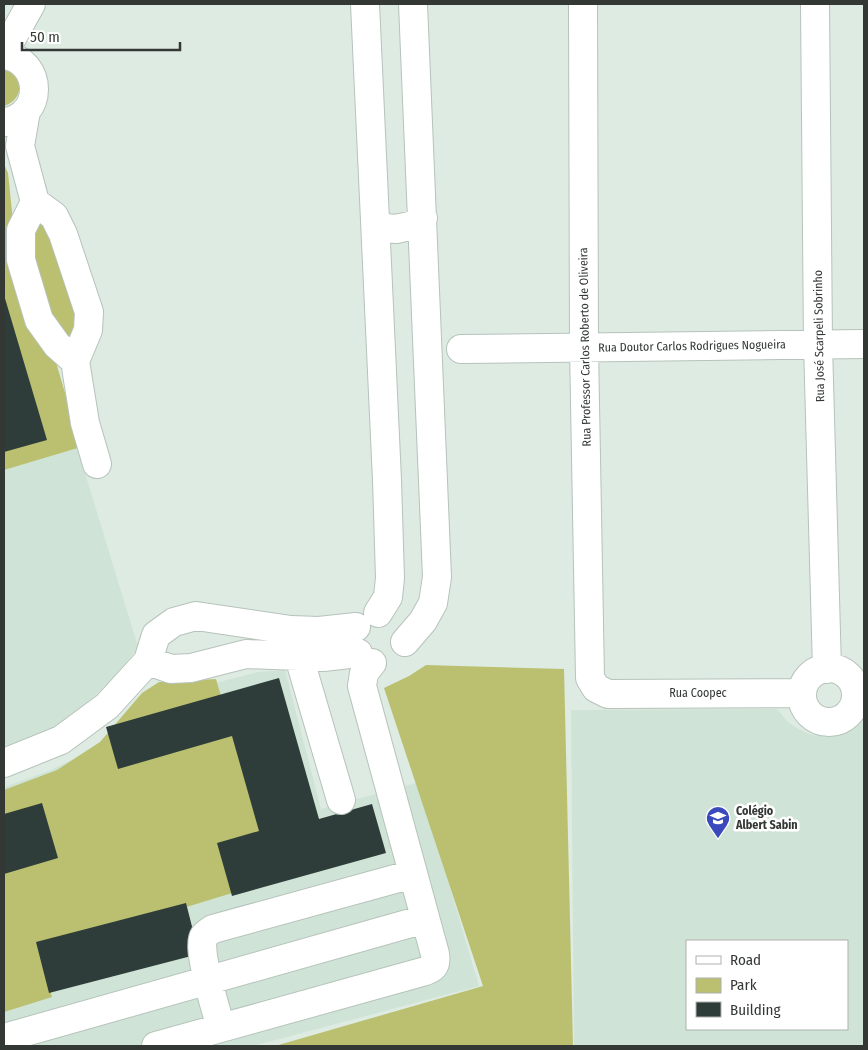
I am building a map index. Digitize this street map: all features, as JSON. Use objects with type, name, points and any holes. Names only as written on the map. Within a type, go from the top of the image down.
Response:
[{"type":"street","points":[[31,4],[9,50],[30,72],[34,82],[34,92],[32,102],[15,116],[12,137],[35,202],[54,216],[62,234],[89,312],[88,330],[75,361],[85,423],[97,464]]},
{"type":"street","points":[[156,1046],[430,970],[436,961],[362,686],[366,639],[388,597],[390,578],[364,4]]},
{"type":"street","points":[[366,639],[380,664],[389,662],[397,657],[405,642],[423,622],[433,603],[437,577],[413,4]]},
{"type":"street","name":"Rua Professor Carlos Roberto de Oliveira","points":[[583,4],[584,347],[590,678],[596,688]]},
{"type":"street","name":"Rua José Scarpeli Sobrinho","points":[[814,4],[818,344],[827,669]]},
{"type":"street","points":[[35,202],[21,230],[21,260],[39,320],[57,345],[75,361]]},
{"type":"street","points":[[375,221],[385,228],[396,229],[414,225],[423,218]]},
{"type":"street","name":"Rua Doutor Carlos Rodrigues Nogueira","points":[[461,349],[864,344]]},
{"type":"street","points":[[148,661],[171,669],[191,668],[246,654],[323,658],[366,639],[386,614],[395,618],[400,625],[404,633],[405,642]]},
{"type":"street","points":[[4,763],[61,740],[107,706],[148,661],[156,635],[174,622],[196,616],[292,630],[319,631],[366,639]]},
{"type":"street","points":[[299,657],[341,800]]},
{"type":"street","points":[[819,670],[837,670],[846,674],[860,691],[849,712],[840,720],[829,722],[818,720],[809,713],[803,704],[802,693],[807,679],[819,670]]},
{"type":"street","name":"Rua Coopec","points":[[596,688],[608,694],[802,693]]},
{"type":"street","points":[[221,1028],[207,980],[201,943],[204,936],[213,930],[413,874]]},
{"type":"street","points":[[4,1038],[425,918]]},
{"type":"shaded area","points":[[4,255],[61,394],[138,647],[115,678],[68,719],[31,738],[4,748]]},
{"type":"shaded area","points":[[285,670],[321,809],[419,782],[479,986],[253,1046],[4,1046],[4,787],[49,771],[101,745],[141,697],[165,680],[208,685],[258,672]]},
{"type":"shaded area","name":"Colégio Albert Sabin","points":[[777,709],[787,721],[798,729],[812,735],[827,736],[841,734],[855,728],[864,721],[864,1046],[574,1046],[571,710]]},
{"type":"green space","points":[[4,69],[11,72],[15,77],[18,82],[19,93],[11,103],[4,106]]},
{"type":"green space","points":[[4,164],[8,173],[12,211],[11,241],[55,359],[81,447],[4,470]]},
{"type":"green space","points":[[38,220],[52,225],[82,311],[70,340],[54,328],[38,293],[32,237]]},
{"type":"green space","points":[[426,665],[564,669],[573,1046],[275,1046],[483,986],[384,688]]},
{"type":"green space","points":[[216,679],[275,880],[39,952],[52,997],[4,1012],[4,790],[57,770],[100,742],[142,693],[159,682]]},
{"type":"building","points":[[4,295],[47,440],[4,452]]},
{"type":"building","points":[[279,678],[319,819],[372,804],[386,853],[232,896],[217,843],[259,831],[232,736],[118,769],[106,727]]},
{"type":"building","points":[[42,803],[58,858],[4,874],[4,814]]},
{"type":"building","points":[[186,903],[199,954],[49,993],[36,942]]},
{"type":"place","name":"Colégio Albert Sabin","points":[[718,839]]}]
